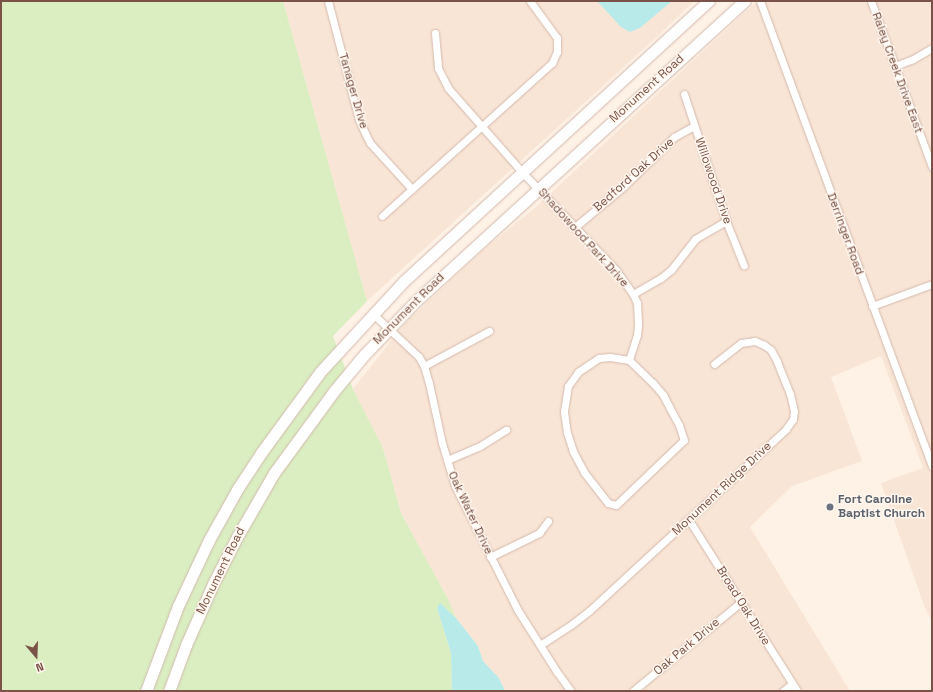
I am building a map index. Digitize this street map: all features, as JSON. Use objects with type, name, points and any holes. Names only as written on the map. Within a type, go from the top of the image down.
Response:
[{"type":"main road","name":"Monument Road","points":[[146,691],[178,606],[209,540],[238,488],[279,426],[320,372],[372,313],[404,280],[709,1]]},
{"type":"main road","name":"Monument Road","points":[[170,691],[186,645],[213,584],[237,537],[268,484],[315,415],[364,355],[416,301],[744,1]]},
{"type":"street","name":"Tanager Drive","points":[[328,1],[359,120],[370,143],[412,189]]},
{"type":"street","points":[[382,216],[552,63],[557,52],[557,38],[530,1]]},
{"type":"street","name":"Derringer Road","points":[[760,1],[932,466]]},
{"type":"street","name":"Raley Creek Drive East","points":[[871,1],[932,167]]},
{"type":"street","name":"Shadowood Park Drive","points":[[435,34],[436,57],[442,79],[522,172],[616,270],[633,294],[637,303],[638,325],[637,335],[628,360]]},
{"type":"street","points":[[895,66],[913,59],[932,48]]},
{"type":"street","name":"Willowood Drive","points":[[684,94],[726,221],[744,266]]},
{"type":"street","name":"Bedford Oak Drive","points":[[575,227],[624,186],[674,137],[694,126]]},
{"type":"street","points":[[633,294],[648,286],[671,270],[695,239],[726,221]]},
{"type":"street","points":[[872,306],[932,284]]},
{"type":"street","name":"Oak Water Drive","points":[[372,313],[419,357],[424,366],[447,460],[455,486],[517,609],[556,672],[571,691]]},
{"type":"street","points":[[424,366],[488,331]]},
{"type":"street","name":"Monument Ridge Drive","points":[[540,645],[589,611],[786,429],[793,419],[794,411],[790,394],[777,361],[771,350],[764,345],[755,341],[741,343],[714,364]]},
{"type":"street","points":[[604,358],[628,360],[653,383],[663,395],[680,425],[684,440],[678,448],[616,505],[608,503],[584,472],[573,451],[567,433],[564,411],[566,395],[572,379],[586,365],[604,358]]},
{"type":"street","points":[[447,460],[480,446],[506,430]]},
{"type":"street","name":"Broad Oak Drive","points":[[689,520],[797,691]]},
{"type":"street","points":[[490,557],[539,533],[548,521]]},
{"type":"street","name":"Oak Park Drive","points":[[633,691],[741,602]]},
{"type":"street","points":[[783,691],[792,684]]},
{"type":"shaded area","points":[[283,1],[694,1],[660,34],[367,301]]},
{"type":"shaded area","points":[[757,1],[932,1],[932,621],[925,608],[881,483],[923,468],[881,356],[831,377],[862,461],[792,486],[750,527],[850,691],[505,691],[499,678],[483,661],[478,646],[456,618],[448,599],[401,513],[383,448],[353,389],[405,323],[482,251],[537,206]]},
{"type":"green space","points":[[1,1],[283,1],[367,301],[333,336],[353,389],[383,448],[401,513],[448,599],[456,618],[441,604],[437,608],[451,653],[452,691],[1,691]]},
{"type":"water","points":[[597,1],[672,1],[640,28],[630,32],[621,27]]},
{"type":"water","points":[[440,603],[456,618],[478,646],[483,661],[499,678],[505,691],[452,691],[451,653],[437,608]]},
{"type":"place","name":"Fort Caroline Baptist Church","points":[[830,507]]}]
